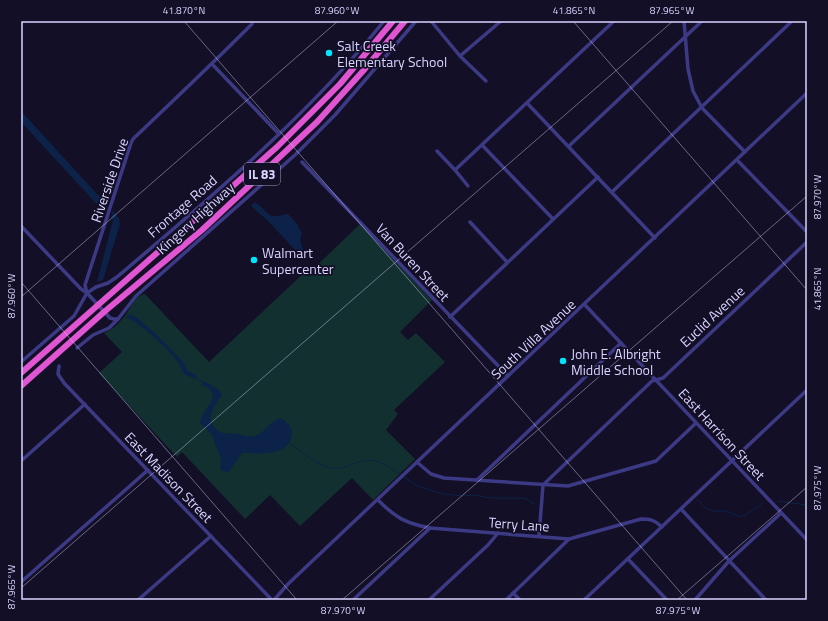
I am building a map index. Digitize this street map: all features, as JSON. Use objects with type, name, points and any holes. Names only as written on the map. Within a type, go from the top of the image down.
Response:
[{"type":"highway","name":"Kingery Highway","points":[[21,373],[295,130],[340,84],[393,21]]},
{"type":"highway","name":"Kingery Highway","points":[[21,386],[104,312],[202,230],[317,122],[363,72],[405,21]]},
{"type":"street","name":"Frontage Road","points":[[87,293],[117,277],[279,134],[318,95],[384,21]]},
{"type":"street","points":[[77,348],[93,335],[109,328],[136,296],[289,160],[335,115],[416,21]]},
{"type":"street","points":[[431,21],[460,56],[486,81]]},
{"type":"street","points":[[460,56],[501,21]]},
{"type":"street","points":[[454,170],[614,21]]},
{"type":"street","points":[[684,21],[689,77],[694,91],[702,108],[745,152]]},
{"type":"street","points":[[569,146],[702,21]]},
{"type":"street","points":[[612,192],[792,21]]},
{"type":"street","name":"Riverside Drive","points":[[87,293],[85,285],[133,139],[252,24]]},
{"type":"street","points":[[212,64],[279,134]]},
{"type":"street","name":"South Villa Avenue","points":[[273,600],[288,584],[418,463],[807,93]]},
{"type":"street","points":[[527,103],[655,238]]},
{"type":"street","points":[[482,145],[553,220]]},
{"type":"street","points":[[437,151],[468,186]]},
{"type":"street","points":[[737,160],[807,232]]},
{"type":"street","name":"Van Buren Street","points":[[302,162],[508,376]]},
{"type":"street","points":[[450,317],[598,177]]},
{"type":"street","points":[[470,222],[507,262]]},
{"type":"street","points":[[21,226],[110,318],[118,319]]},
{"type":"street","name":"Euclid Avenue","points":[[543,485],[652,381],[657,381],[663,378],[807,242]]},
{"type":"street","points":[[21,362],[74,316],[87,293]]},
{"type":"street","name":"East Harrison Street","points":[[585,305],[807,540]]},
{"type":"street","points":[[477,480],[621,343]]},
{"type":"street","name":"East Madison Street","points":[[59,366],[58,374],[85,404],[273,600]]},
{"type":"street","points":[[584,600],[807,390]]},
{"type":"street","points":[[21,461],[85,404]]},
{"type":"street","points":[[418,463],[431,474],[444,478],[568,486],[656,461],[696,423]]},
{"type":"street","points":[[21,582],[148,470]]},
{"type":"street","points":[[539,536],[543,485]]},
{"type":"street","name":"Terry Lane","points":[[378,500],[399,518],[417,526],[430,528],[569,539],[641,519],[655,521],[662,526]]},
{"type":"street","points":[[681,509],[766,600]]},
{"type":"street","points":[[695,600],[729,561],[781,513]]},
{"type":"street","points":[[353,600],[430,528]]},
{"type":"street","points":[[429,600],[488,545],[498,533]]},
{"type":"street","points":[[138,600],[211,536]]},
{"type":"street","points":[[506,600],[569,539]]},
{"type":"street","points":[[628,559],[667,600]]},
{"type":"street","points":[[513,593],[520,600]]},
{"type":"green space","points":[[360,224],[432,300],[400,332],[408,340],[416,333],[445,362],[394,410],[398,414],[386,430],[415,459],[373,500],[352,478],[300,526],[270,495],[245,519],[182,452],[177,457],[99,373],[122,352],[104,333],[118,324],[135,300],[141,295],[145,294],[209,362],[306,271],[309,273]]},
{"type":"water","points":[[21,111],[107,205],[104,212],[21,122]]},
{"type":"water","points":[[255,202],[268,214],[279,216],[288,214],[297,224],[302,234],[300,239],[303,250],[302,253],[297,252],[268,221],[251,206]]},
{"type":"water","points":[[113,211],[119,218],[120,224],[103,280],[97,282],[113,220],[111,217]]},
{"type":"water","points":[[129,314],[136,317],[157,335],[183,362],[188,371],[196,375],[197,379],[183,373],[178,362],[161,344],[137,324],[126,318]]},
{"type":"water","points":[[204,381],[217,389],[222,395],[211,413],[211,421],[218,431],[221,433],[253,436],[259,434],[274,421],[281,418],[292,430],[290,441],[281,450],[275,452],[242,453],[229,472],[222,471],[220,468],[221,458],[213,436],[200,423],[202,416],[211,403],[213,394],[208,387],[201,385]]},
{"type":"waterway","points":[[197,379],[203,382]]},
{"type":"waterway","points":[[289,443],[311,459],[329,467],[346,467],[369,460],[386,465],[402,475]]},
{"type":"waterway","points":[[404,477],[418,486],[443,494],[464,496],[474,495],[490,498],[525,498],[535,504]]},
{"type":"waterway","points":[[696,499],[706,508],[713,511],[726,511],[740,517],[763,503]]},
{"type":"waterway","points":[[778,501],[807,505]]},
{"type":"place","name":"Salt Creek Elementary School","points":[[329,53]]},
{"type":"place","name":"Walmart Supercenter","points":[[254,260]]},
{"type":"place","name":"John E. Albright Middle School","points":[[563,361]]}]
